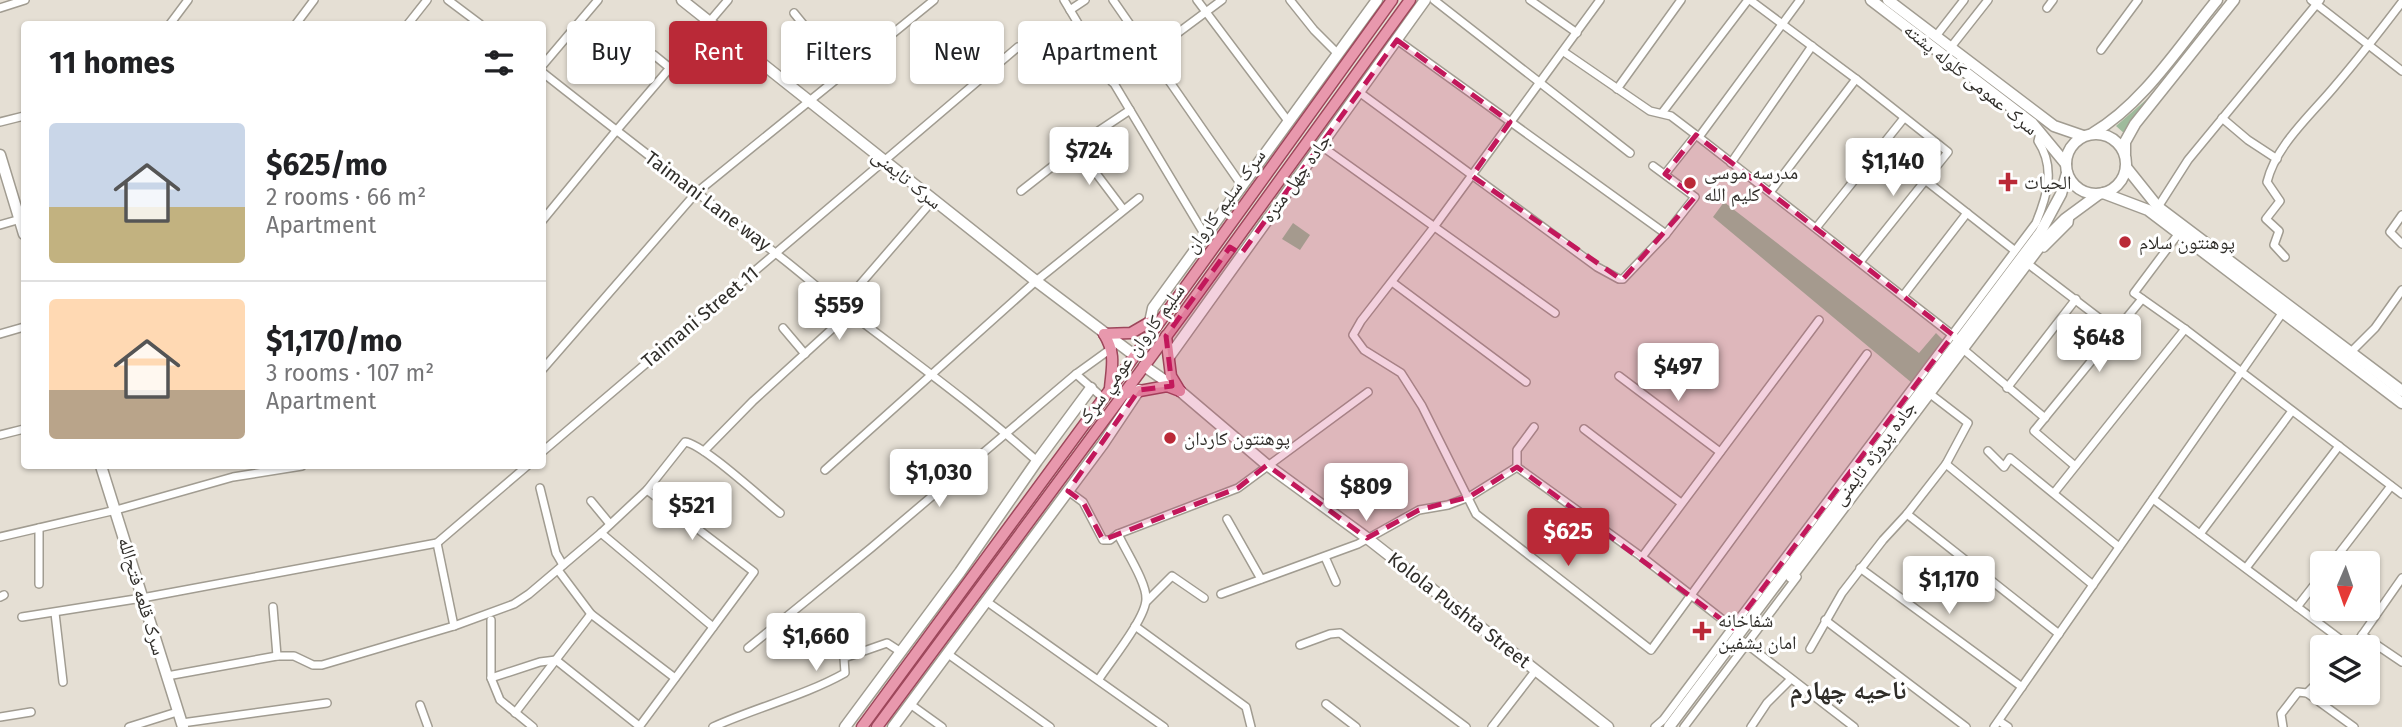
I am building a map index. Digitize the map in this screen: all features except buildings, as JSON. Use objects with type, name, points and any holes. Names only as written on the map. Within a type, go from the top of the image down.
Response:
[{"type":"main road","name":"سرک تایمنی","points":[[682,0],[709,21]]},
{"type":"main road","name":"جاده چهل متره","points":[[1153,323],[1153,308],[1377,0]]},
{"type":"main road","name":"سرک سلیم کاروان","points":[[862,727],[1135,355],[1153,323],[1186,286],[1391,0]]},
{"type":"main road","name":"سلیم کاروان عومي سړک","points":[[877,727],[1092,436],[1121,407],[1124,394],[1410,0]]},
{"type":"main road","name":"جاده چهل متره","points":[[1169,357],[1425,0]]},
{"type":"main road","name":"سرک عمومی کلوله پشته","points":[[1871,0],[2032,122],[2066,168]]},
{"type":"main road","name":"سرک عمومی کلوله پشته","points":[[1888,0],[2054,126],[2088,135]]},
{"type":"main road","points":[[2217,0],[2138,97],[2105,126],[2070,148],[2066,168],[2072,182],[2079,189],[2148,210],[2283,312],[2370,372],[2401,398]]},
{"type":"main road","points":[[2101,194],[2119,184],[2126,167],[2125,142],[2135,124],[2234,0]]},
{"type":"main road","name":"سرک تایمنی","points":[[767,69],[1104,334],[1135,355]]},
{"type":"main road","points":[[1321,100],[1332,108]]},
{"type":"main road","points":[[2088,135],[2103,134],[2112,138],[2120,145],[2125,155]]},
{"type":"main road","points":[[0,155],[21,216]]},
{"type":"main road","points":[[2126,167],[2158,207],[2351,352],[2370,372]]},
{"type":"main road","name":"جاده پروژه تایمنی","points":[[1669,727],[1931,395],[1960,344],[2053,213],[2062,194],[2066,168]]},
{"type":"main road","name":"جاده پروژه تایمنی","points":[[2020,260],[2070,215],[2101,194]]},
{"type":"main road","points":[[1230,247],[1241,254]]},
{"type":"main road","points":[[1175,279],[1186,286]]},
{"type":"main road","points":[[1106,394],[1112,348],[1104,334],[1131,334],[1153,323]]},
{"type":"main road","points":[[1166,336],[1171,376],[1180,391]]},
{"type":"main road","name":"جاده پروژه تایمنی","points":[[1678,727],[1740,636],[1929,374],[1960,344]]},
{"type":"main road","name":"Kolola Pushta Street","points":[[1144,366],[1180,391],[1267,465],[1367,538],[1608,727]]},
{"type":"main road","points":[[1124,394],[1167,386],[1180,391]]},
{"type":"main road","points":[[845,727],[1091,388]]},
{"type":"main road","points":[[893,727],[1103,444],[1121,407],[1139,390]]},
{"type":"main road","points":[[1092,436],[1103,444]]},
{"type":"main road","name":"سرک قلعه فتح‌الله","points":[[102,469],[181,721]]},
{"type":"street","points":[[0,8],[25,0]]},
{"type":"street","points":[[172,21],[188,0]]},
{"type":"street","points":[[298,21],[314,0]]},
{"type":"street","points":[[410,21],[427,0]]},
{"type":"street","points":[[448,0],[476,21]]},
{"type":"street","points":[[546,61],[598,0]]},
{"type":"street","points":[[711,21],[728,0]]},
{"type":"street","points":[[896,30],[934,0]]},
{"type":"street","points":[[1064,0],[1076,21]]},
{"type":"street","points":[[1070,10],[1084,0]]},
{"type":"street","points":[[1112,0],[1126,21]]},
{"type":"street","points":[[1197,0],[1288,121]]},
{"type":"street","points":[[1181,30],[1222,0]]},
{"type":"street","points":[[1290,0],[1337,53]]},
{"type":"street","points":[[1434,0],[1630,153]]},
{"type":"street","points":[[1530,0],[1577,33]]},
{"type":"street","points":[[1600,0],[1353,335],[1364,350],[1401,373],[1422,406],[1476,514],[1651,650],[1867,355]]},
{"type":"street","points":[[1617,89],[1681,0]]},
{"type":"street","points":[[1662,113],[1749,0],[1782,23],[1948,152],[1860,262]]},
{"type":"street","points":[[1665,174],[1698,136],[1800,0]]},
{"type":"street","points":[[1936,36],[1964,0]]},
{"type":"street","points":[[1951,47],[1987,0]]},
{"type":"street","points":[[2047,8],[2053,0]]},
{"type":"street","points":[[2101,50],[2138,0]]},
{"type":"street","points":[[2158,207],[2189,160],[2316,1],[2402,71]]},
{"type":"street","points":[[2285,257],[2274,245],[2279,232],[2266,219],[2280,201],[2267,182],[2280,151],[2370,45],[2402,2]]},
{"type":"street","points":[[794,13],[801,21]]},
{"type":"street","points":[[1396,40],[1666,234]]},
{"type":"street","points":[[1731,163],[1812,46]]},
{"type":"street","name":"Taimani Street 11","points":[[546,449],[1018,47]]},
{"type":"street","points":[[1564,52],[1650,111],[1671,117],[1771,191],[1903,296],[2045,418]]},
{"type":"street","points":[[655,56],[669,67]]},
{"type":"street","points":[[546,216],[669,69]]},
{"type":"street","name":"Taimani Lane way","points":[[546,75],[845,309],[932,373],[1007,433],[1037,461]]},
{"type":"street","points":[[1771,191],[1856,79]]},
{"type":"street","points":[[546,365],[696,193],[829,84]]},
{"type":"street","points":[[1113,84],[1206,237]]},
{"type":"street","points":[[1170,84],[1242,186]]},
{"type":"street","points":[[1359,92],[1597,267],[1619,279],[1631,272],[1695,197],[1653,166]]},
{"type":"street","points":[[1021,191],[1130,110]]},
{"type":"street","points":[[0,122],[21,117]]},
{"type":"street","points":[[1816,228],[1905,118]]},
{"type":"street","points":[[2222,118],[2277,159]]},
{"type":"street","points":[[1960,344],[2020,260],[2036,223],[2048,191],[2044,149],[2038,141],[2040,132]]},
{"type":"street","points":[[1320,145],[1555,313]]},
{"type":"street","points":[[1077,148],[1123,209]]},
{"type":"street","points":[[1925,180],[2020,260],[2116,331]]},
{"type":"street","points":[[825,470],[1036,281],[1139,198]]},
{"type":"street","points":[[704,451],[753,401],[844,318],[845,309],[857,288],[933,200]]},
{"type":"street","points":[[1903,296],[1968,214]]},
{"type":"street","points":[[2402,215],[2390,232],[2402,244]]},
{"type":"street","points":[[0,225],[21,219]]},
{"type":"street","points":[[2179,233],[2134,293],[2402,494]]},
{"type":"street","points":[[1392,282],[1526,382]]},
{"type":"street","points":[[2351,352],[2375,328],[2402,290]]},
{"type":"street","points":[[2007,388],[2076,299]]},
{"type":"street","points":[[2076,466],[2034,430],[2142,299]]},
{"type":"street","points":[[2008,727],[1997,724],[2283,312]]},
{"type":"street","points":[[1642,557],[1819,320]]},
{"type":"street","points":[[0,334],[21,328]]},
{"type":"street","points":[[783,328],[805,354]]},
{"type":"street","points":[[2054,493],[2185,329]]},
{"type":"street","points":[[748,648],[1076,374],[1112,348]]},
{"type":"street","points":[[1076,374],[1091,388],[1106,394]]},
{"type":"street","points":[[1619,376],[1720,452]]},
{"type":"street","points":[[1068,491],[1083,502],[1103,540],[1110,540],[1118,534],[1238,488],[1368,392]]},
{"type":"street","points":[[1811,649],[1825,620],[1860,568],[1947,464],[1968,424],[1931,395]]},
{"type":"street","points":[[2200,534],[2292,411]]},
{"type":"street","points":[[1517,467],[1517,450],[1534,427]]},
{"type":"street","points":[[1584,429],[1681,503]]},
{"type":"street","points":[[0,435],[21,430]]},
{"type":"street","points":[[167,676],[277,656],[294,656],[313,665],[322,665],[454,626],[514,604],[601,533],[647,490],[685,442],[690,442],[704,451],[780,513]]},
{"type":"street","points":[[2246,568],[2339,446]]},
{"type":"street","points":[[1988,451],[2004,467],[2010,458],[2119,547]]},
{"type":"street","points":[[1947,464],[2093,585]]},
{"type":"street","points":[[1221,594],[1325,557],[1419,510],[1448,505],[1469,497],[1517,467]]},
{"type":"street","points":[[1517,467],[1692,595],[1791,679],[1854,727]]},
{"type":"street","points":[[0,537],[116,510],[245,475],[283,469]]},
{"type":"street","points":[[22,617],[142,598],[437,543],[523,469]]},
{"type":"street","points":[[2341,551],[2391,486]]},
{"type":"street","points":[[540,488],[561,567],[591,614],[676,678]]},
{"type":"street","points":[[491,678],[540,662],[556,660],[639,727],[754,572],[647,490]]},
{"type":"street","points":[[2152,499],[2335,635]]},
{"type":"street","points":[[591,501],[610,524]]},
{"type":"street","points":[[1907,514],[2059,634]]},
{"type":"street","points":[[1227,519],[1261,579]]},
{"type":"street","points":[[39,528],[39,584]]},
{"type":"street","points":[[601,533],[713,627]]},
{"type":"street","points":[[1118,534],[1144,587],[1147,601]]},
{"type":"street","points":[[437,543],[454,626]]},
{"type":"street","points":[[1325,557],[1336,582]]},
{"type":"street","points":[[1860,568],[2022,687]]},
{"type":"street","points":[[1099,679],[1135,626],[1147,601],[1172,576],[1204,598]]},
{"type":"street","points":[[2361,635],[2402,578]]},
{"type":"street","points":[[2297,607],[2310,590]]},
{"type":"street","points":[[986,601],[1164,727]]},
{"type":"street","points":[[273,607],[277,656]]},
{"type":"street","points":[[55,613],[63,682]]},
{"type":"street","points":[[515,713],[591,614]]},
{"type":"street","points":[[491,620],[491,678],[500,700],[533,727]]},
{"type":"street","points":[[1825,620],[1966,727]]},
{"type":"street","points":[[1135,626],[1246,707],[1251,727]]},
{"type":"street","points":[[1300,645],[1340,633],[1466,727]]},
{"type":"street","points":[[1655,727],[1740,636]]},
{"type":"street","points":[[1684,727],[1740,636]]},
{"type":"street","points":[[713,727],[744,713],[820,687],[845,673],[844,658],[887,643],[901,652]]},
{"type":"street","points":[[2380,648],[2402,662]]},
{"type":"street","points":[[948,654],[1050,727]]},
{"type":"street","points":[[1496,725],[1536,670]]},
{"type":"street","points":[[1751,727],[1767,703],[1791,679]]},
{"type":"street","points":[[2307,693],[2310,690]]},
{"type":"street","points":[[2283,727],[2281,714],[2298,692],[2307,693],[2354,727]]},
{"type":"street","points":[[129,727],[327,703]]},
{"type":"street","points":[[910,704],[942,727]]},
{"type":"street","points":[[1326,704],[1356,727]]},
{"type":"street","points":[[420,705],[428,727]]},
{"type":"street","points":[[0,717],[31,712]]},
{"type":"highlighted area","points":[[1397,40],[1510,122],[1472,176],[1622,280],[1695,197],[1665,174],[1696,135],[1953,335],[1733,628],[1517,467],[1469,497],[1419,510],[1367,538],[1267,465],[1238,488],[1103,540],[1083,502],[1068,491],[1139,390],[1172,386],[1166,336],[1230,247],[1241,254]]},
{"type":"green space","points":[[2154,93],[2125,134],[2116,126]]},
{"type":"green space","points":[[1724,202],[1919,353],[1936,333],[1944,341],[1912,383],[1713,217]]},
{"type":"green space","points":[[1293,223],[1310,235],[1300,250],[1282,239]]},
{"type":"place","name":"الحیات","points":[[2008,182]]},
{"type":"place","name":"مدرسه موسی کلیم الله","points":[[1690,183]]},
{"type":"place","name":"پوهنتون سلام","points":[[2125,242]]},
{"type":"place","name":"پوهنتون کاردان","points":[[1170,438]]},
{"type":"place","name":"شفاخانه امان یشفین","points":[[1702,631]]},
{"type":"district","name":"ناحیه چهارم","points":[[1848,690]]}]
